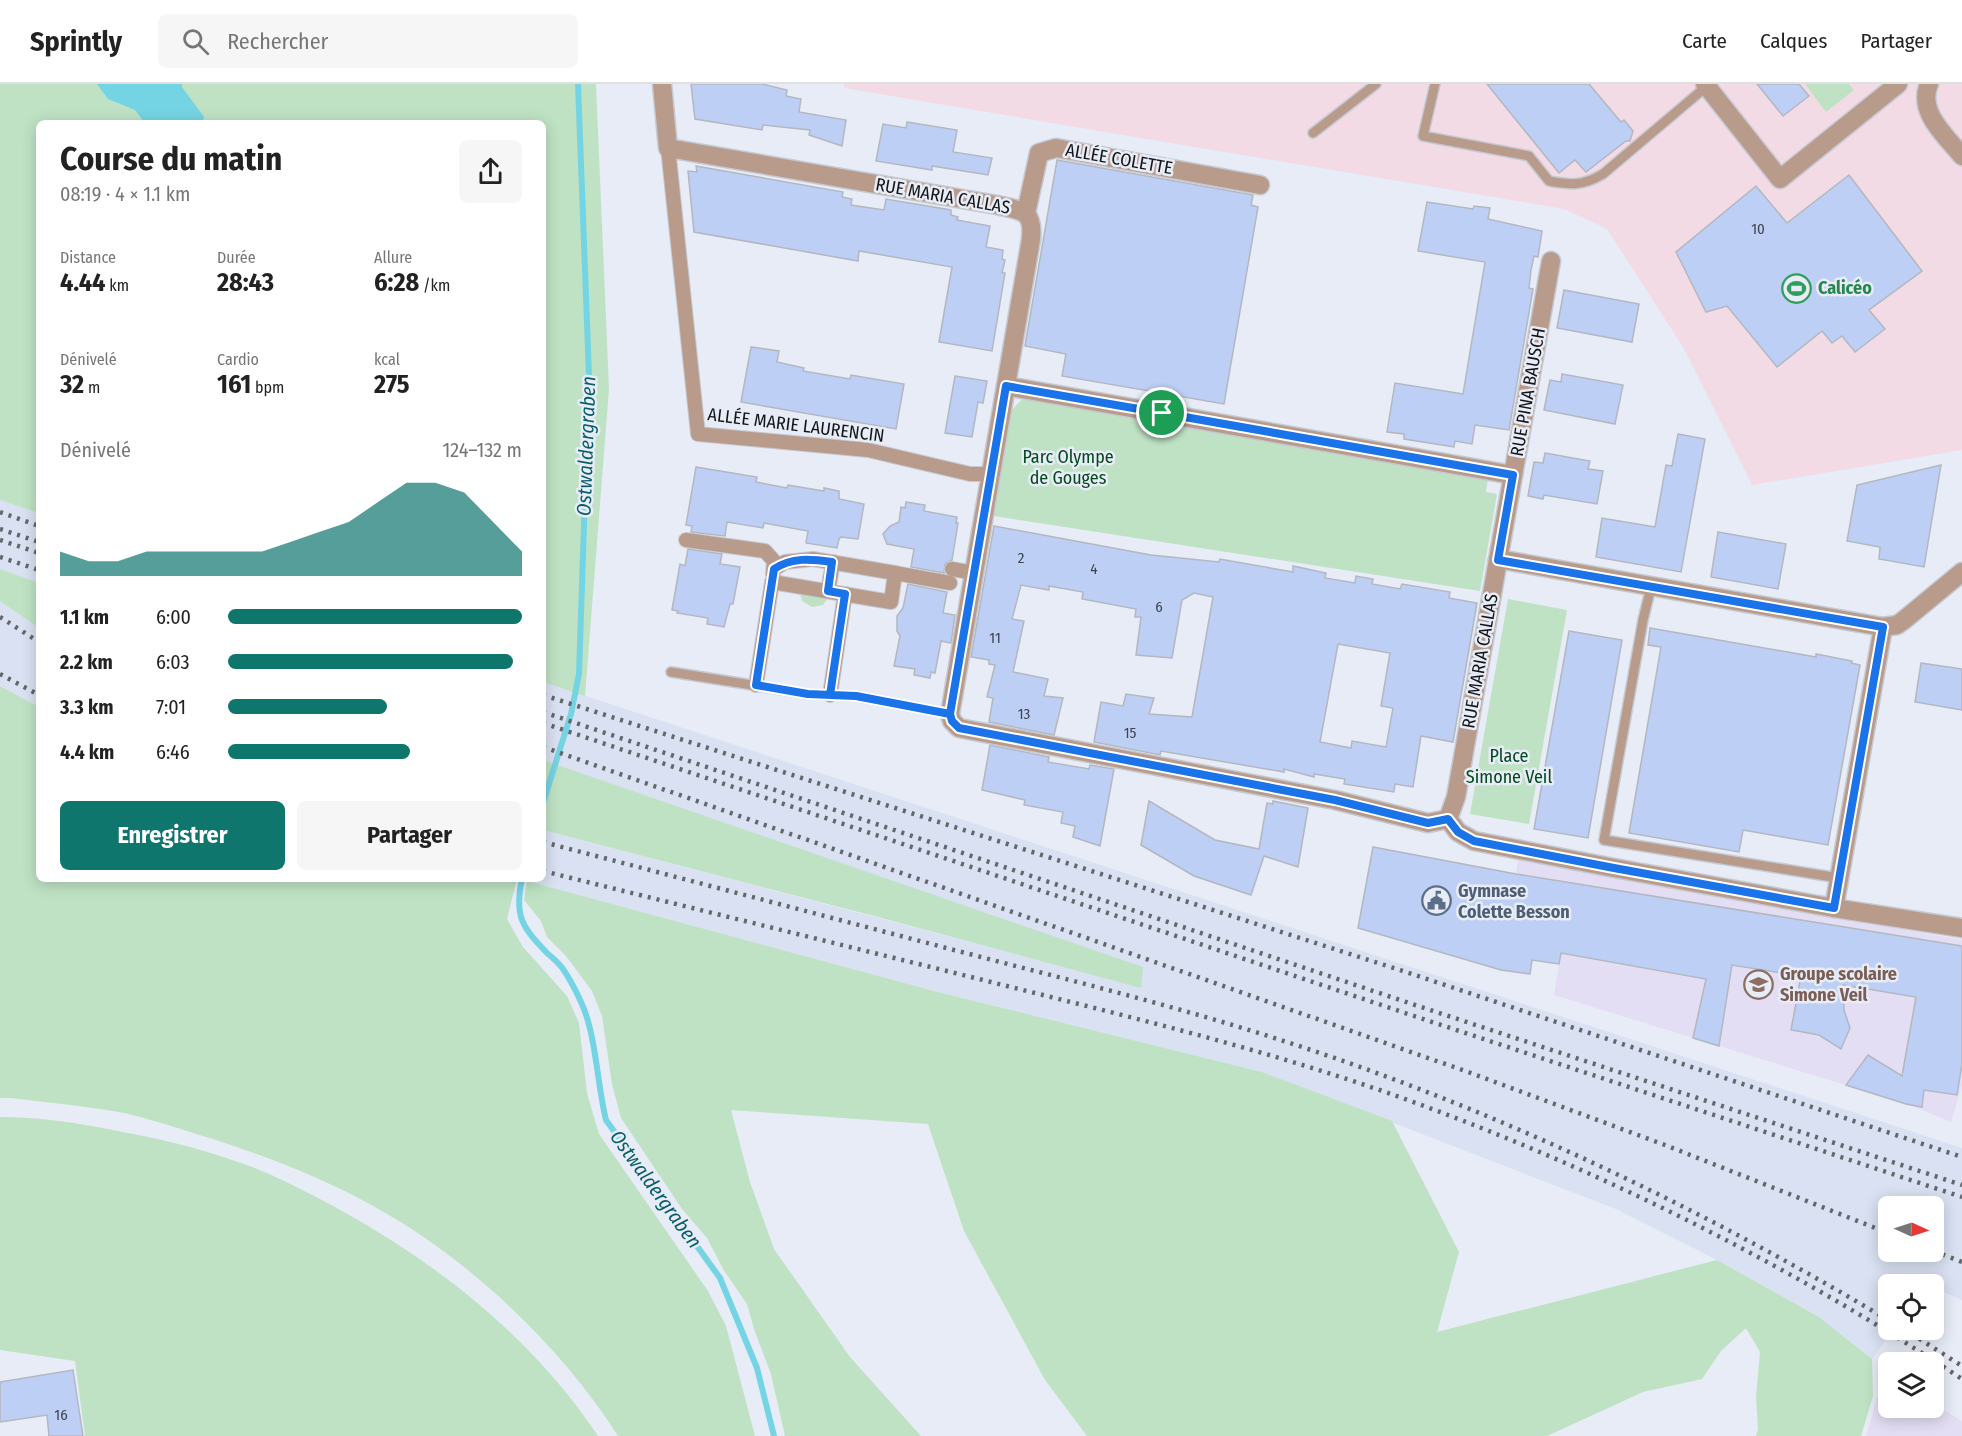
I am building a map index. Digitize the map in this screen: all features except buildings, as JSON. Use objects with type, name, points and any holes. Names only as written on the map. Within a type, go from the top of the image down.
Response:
[{"type":"street","points":[[662,84],[668,148]]},
{"type":"street","points":[[1706,85],[1780,178],[1898,84]]},
{"type":"street","points":[[1929,84],[1926,90],[1926,106],[1931,118],[1962,156]]},
{"type":"street","name":"RUE MARIA CALLAS","points":[[668,148],[997,205],[1026,213],[1031,218],[1031,239],[950,714]]},
{"type":"street","name":"ALLÉE MARIE LAURENCIN","points":[[668,148],[698,434],[868,450],[970,474],[991,474]]},
{"type":"street","name":"ALLÉE COLETTE","points":[[1026,213],[1039,153],[1056,148],[1260,184]]},
{"type":"street","name":"RUE PINA BAUSCH","points":[[1498,560],[1551,261]]},
{"type":"street","points":[[1006,386],[1513,475]]},
{"type":"street","points":[[686,540],[765,550],[774,561],[756,685]]},
{"type":"street","points":[[773,576],[785,562],[813,559],[895,573],[951,576],[974,573]]},
{"type":"street","points":[[1498,560],[1883,627],[1897,625],[1962,572]]},
{"type":"street","name":"RUE MARIA CALLAS","points":[[1448,819],[1456,797],[1498,560]]},
{"type":"street","points":[[828,591],[833,562]]},
{"type":"street","points":[[773,576],[828,591],[891,602],[895,573]]},
{"type":"street","points":[[830,695],[845,594]]},
{"type":"street","points":[[1834,908],[1883,627]]},
{"type":"street","points":[[950,714],[952,721],[959,728],[1324,798],[1428,823],[1448,819],[1458,832],[1474,841],[1834,908],[1962,928]]},
{"type":"lane","points":[[1313,133],[1376,84]]},
{"type":"lane","points":[[1435,84],[1423,136],[1529,156],[1549,181],[1566,184],[1590,182],[1603,174],[1706,85]]},
{"type":"lane","points":[[1651,587],[1643,620],[1604,840],[1839,878]]},
{"type":"lane","points":[[671,672],[830,695],[856,696],[950,714]]},
{"type":"shaded area","points":[[844,84],[1962,84],[1962,450],[1752,485],[1683,347],[1607,229],[1564,209],[844,88]]},
{"type":"shaded area","points":[[0,500],[36,512],[36,582],[0,569]]},
{"type":"shaded area","points":[[0,601],[36,626],[36,705],[0,686]]},
{"type":"shaded area","points":[[546,683],[1962,1148],[1962,1300],[1944,1292],[1944,1274],[1878,1274],[1878,1340],[1886,1340],[1872,1359],[1819,1317],[1717,1260],[1616,1209],[1262,1072],[934,991],[530,882],[546,882],[546,831],[1141,987],[1142,967],[546,761]]},
{"type":"shaded area","name":"Groupe scolaire Simone Veil","points":[[1518,860],[1962,940],[1962,1086],[1951,1122],[1907,1104],[1554,995],[1559,964],[1533,960],[1530,974],[1500,970]]},
{"type":"shaded area","points":[[1878,1395],[1878,1418],[1944,1418],[1944,1410],[1962,1421],[1962,1436],[1866,1436]]},
{"type":"green space","points":[[0,84],[596,84],[609,389],[585,696],[546,683],[546,120],[36,120],[36,512],[0,500]]},
{"type":"green space","points":[[1805,84],[1849,84],[1854,90],[1826,112]]},
{"type":"green space","name":"Parc Olympe de Gouges","points":[[1023,398],[1488,478],[1486,492],[1497,494],[1480,591],[994,516],[1012,410]]},
{"type":"green space","points":[[0,569],[36,582],[36,626],[0,601]]},
{"type":"green space","points":[[799,589],[830,595],[823,605],[812,607],[802,601]]},
{"type":"green space","name":"Place Simone Veil","points":[[1508,599],[1567,610],[1529,824],[1470,814]]},
{"type":"green space","points":[[0,686],[36,705],[36,882],[516,882],[507,919],[523,947],[567,996],[579,1023],[587,1093],[599,1134],[708,1291],[726,1326],[755,1436],[618,1436],[595,1402],[541,1338],[478,1279],[410,1228],[375,1207],[317,1178],[237,1147],[136,1116],[82,1106],[0,1098]]},
{"type":"green space","points":[[546,761],[1143,967],[1141,988],[546,831]]},
{"type":"green space","points":[[527,882],[531,882],[934,991],[1262,1072],[1392,1121],[1459,1252],[1437,1332],[1717,1260],[1819,1317],[1872,1359],[1873,1396],[1861,1436],[1756,1436],[1758,1429],[1756,1397],[1760,1352],[1746,1328],[1721,1351],[1702,1379],[1643,1392],[1547,1436],[1087,1436],[1045,1380],[964,1231],[928,1124],[731,1110],[750,1182],[774,1249],[850,1357],[921,1436],[785,1436],[771,1374],[747,1304],[723,1269],[707,1238],[682,1209],[621,1118],[612,1084],[602,1016],[592,991],[566,956],[547,937],[541,921],[524,900]]},
{"type":"green space","points":[[0,1117],[74,1123],[176,1143],[256,1169],[318,1198],[398,1245],[473,1299],[540,1363],[571,1398],[598,1436],[85,1436],[75,1361],[0,1350]]},
{"type":"water","points":[[97,84],[182,84],[204,117],[203,120],[143,120],[135,110],[108,99]]},
{"type":"waterway","name":"Ostwaldergraben","points":[[546,793],[571,714],[579,674],[589,376],[578,84]]},
{"type":"waterway","name":"Ostwaldergraben","points":[[522,882],[519,903],[522,920],[531,936],[563,969],[586,1014],[606,1120],[720,1278],[757,1368],[774,1436]]},
{"type":"railway","points":[[0,512],[36,525]]},
{"type":"railway","points":[[0,529],[36,541]]},
{"type":"railway","points":[[0,540],[36,552]]},
{"type":"railway","points":[[0,557],[36,569]]},
{"type":"railway","points":[[0,617],[36,640]]},
{"type":"railway","points":[[0,674],[36,693]]},
{"type":"railway","points":[[546,696],[1403,971],[1962,1157]]},
{"type":"railway","points":[[546,713],[1415,1005],[1962,1185]]},
{"type":"railway","points":[[546,724],[1411,1015],[1962,1197]]},
{"type":"railway","points":[[546,748],[1468,1072],[1665,1145],[1878,1229]]},
{"type":"railway","points":[[546,843],[1088,985],[1308,1049],[1459,1105],[1606,1169],[1748,1241],[1878,1314]]},
{"type":"railway","points":[[546,872],[1194,1034],[1300,1064],[1405,1099],[1550,1157],[1692,1222],[1829,1297],[1962,1379]]},
{"type":"railway","points":[[1944,1255],[1962,1262]]},
{"type":"railway","points":[[1921,1340],[1962,1366]]},
{"type":"place","name":"Calicéo","points":[[1797,288]]},
{"type":"place","name":"Gymnase Colette Besson","points":[[1437,901]]},
{"type":"place","name":"Groupe scolaire Simone Veil","points":[[1759,984]]},
{"type":"route","points":[[1162,413],[1006,386],[950,714],[856,696],[830,695],[845,594],[828,591],[833,562],[813,559],[785,562],[774,569],[756,685],[808,694],[830,695],[856,696],[903,705],[950,714],[952,721],[959,728],[1335,800],[1428,823],[1448,819],[1458,832],[1474,841],[1834,908],[1883,627],[1498,560],[1513,475],[1162,413]]}]
